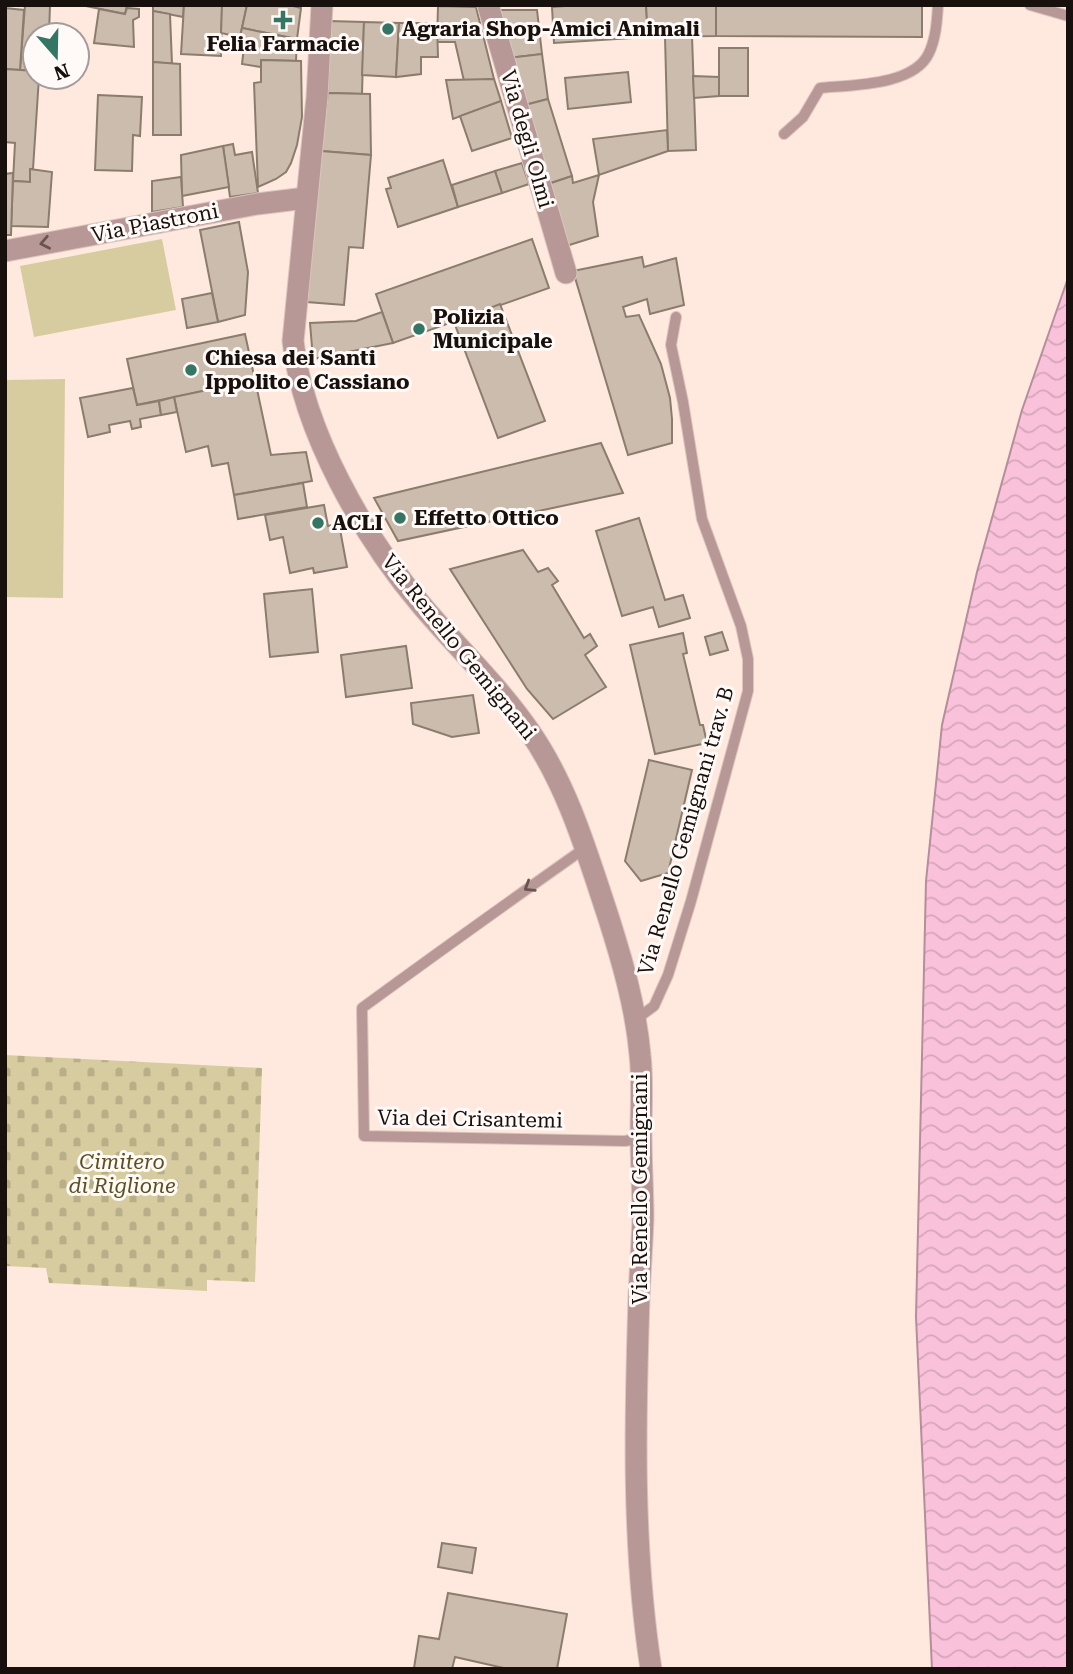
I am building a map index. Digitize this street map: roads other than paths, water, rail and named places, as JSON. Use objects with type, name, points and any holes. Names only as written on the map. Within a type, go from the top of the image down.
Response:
[{"type":"street","name":"Via Renello Gemignani","points":[[322,5],[317,97],[293,341],[295,362],[310,380],[330,463],[373,540],[422,606],[507,699],[529,730],[569,804],[609,919],[635,1020],[641,1055],[643,1216],[636,1406],[638,1524],[646,1640],[651,1669]]},
{"type":"street","name":"Via degli Olmi","points":[[488,5],[566,273]]},
{"type":"street","name":"Via Piastroni","points":[[5,251],[257,204],[306,198]]},
{"type":"lane","points":[[784,134],[803,117],[820,88],[875,84],[906,73],[921,63],[929,55],[936,30],[938,5]]},
{"type":"lane","points":[[1030,5],[1068,16]]},
{"type":"lane","name":"Via Renello Gemignani trav. B","points":[[635,1020],[654,1006],[667,975],[691,901],[748,691],[748,659],[741,626],[702,519],[671,345],[676,317]]},
{"type":"lane","name":"Via dei Crisantemi","points":[[585,848],[362,1008],[364,1136],[625,1141],[641,1138]]},
{"type":"water","points":[[1068,278],[1068,1669],[932,1669],[916,1317],[926,881],[942,725],[977,572],[1022,410]]},
{"type":"place","name":"Felia Farmacie","points":[[283,20]]},
{"type":"place","name":"Agraria Shop-Amici Animali","points":[[388,29]]},
{"type":"place","name":"Polizia Municipale","points":[[419,329]]},
{"type":"place","name":"Chiesa dei Santi Ippolito e Cassiano","points":[[191,370]]},
{"type":"place","name":"Effetto Ottico","points":[[400,518]]},
{"type":"place","name":"ACLI","points":[[318,523]]},
{"type":"park label","name":"Cimitero di Riglione","points":[[122,1174]]}]
